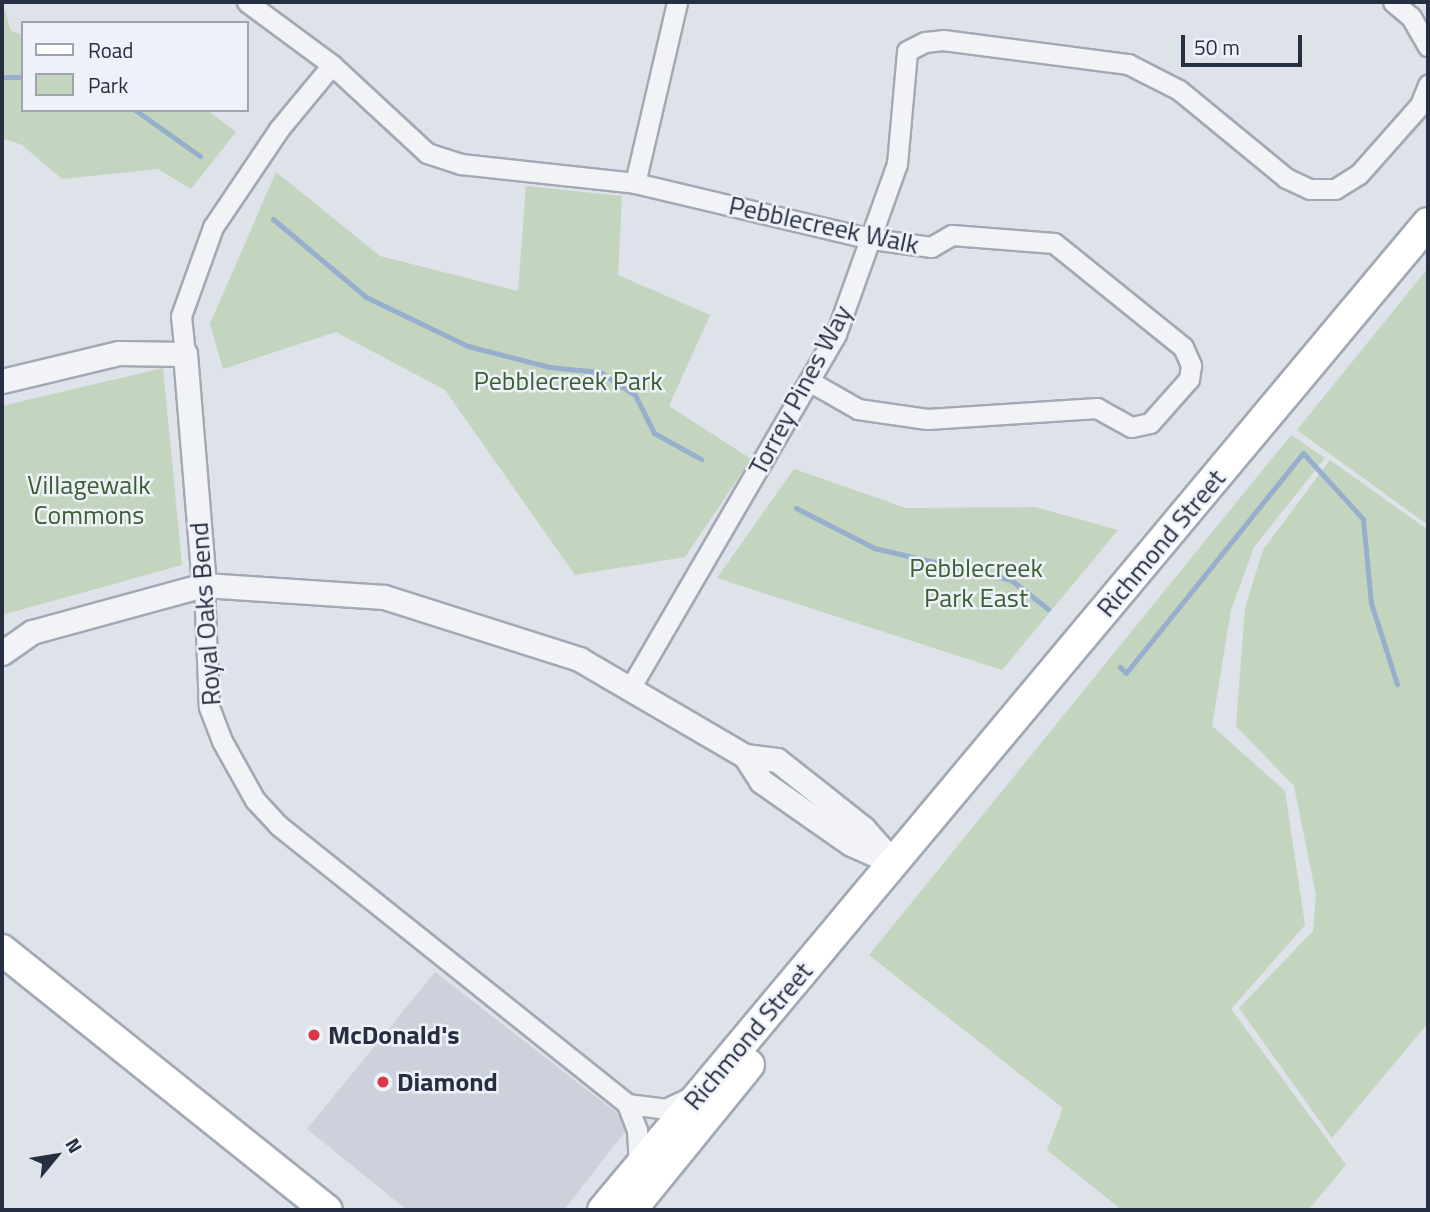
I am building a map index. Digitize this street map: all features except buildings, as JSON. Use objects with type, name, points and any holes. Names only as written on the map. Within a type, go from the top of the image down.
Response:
[{"type":"main road","name":"Richmond Street","points":[[603,1210],[895,864],[1428,223]]},
{"type":"main road","name":"Richmond Street","points":[[631,1210],[781,1024],[895,864]]},
{"type":"main road","points":[[2,950],[327,1210]]},
{"type":"main road","points":[[111,1037],[346,1210]]},
{"type":"street","name":"Pebblecreek Walk","points":[[247,2],[332,65],[427,153],[461,164],[635,183],[872,239],[931,247],[952,235],[1054,243],[1183,347],[1191,365],[1189,379],[1150,423],[1131,428],[1097,408],[927,419],[858,409],[809,381]]},
{"type":"street","points":[[635,183],[677,2]]},
{"type":"street","points":[[1393,2],[1411,17],[1428,47]]},
{"type":"street","name":"Torrey Pines Way","points":[[629,690],[836,334],[897,164],[902,69],[907,51],[925,42],[943,40],[1128,64],[1179,90],[1286,178],[1310,189],[1335,189],[1359,174],[1420,105],[1428,85]]},
{"type":"street","name":"Royal Oaks Bend","points":[[332,65],[279,129],[213,227],[181,316],[204,585],[209,707],[222,741],[255,800],[278,825],[627,1104]]},
{"type":"street","points":[[2,381],[120,353],[185,354]]},
{"type":"street","points":[[2,653],[32,632],[204,585],[384,597],[579,659],[746,756],[761,780],[850,844],[895,864]]},
{"type":"street","points":[[639,1167],[637,1130],[627,1104],[665,1109],[699,1093]]},
{"type":"shaded area","points":[[435,972],[631,1124],[564,1210],[407,1210],[307,1129]]},
{"type":"green space","points":[[2,2],[11,31],[21,34],[21,112],[210,112],[236,132],[191,189],[158,169],[62,179],[22,145],[2,138]]},
{"type":"green space","name":"Pebblecreek Park","points":[[276,172],[380,256],[518,291],[526,186],[622,196],[618,275],[710,315],[669,406],[751,459],[685,557],[575,575],[445,390],[336,332],[223,369],[210,324]]},
{"type":"green space","points":[[1428,268],[1428,525],[1297,430]]},
{"type":"green space","name":"Villagewalk Commons","points":[[163,368],[182,565],[2,615],[2,406]]},
{"type":"green space","points":[[1291,435],[1325,458],[1254,547],[1231,610],[1212,726],[1285,791],[1305,925],[1231,1009],[1346,1165],[1308,1210],[1122,1210],[1047,1150],[1063,1108],[869,955]]},
{"type":"green space","points":[[1330,460],[1428,530],[1428,1023],[1332,1138],[1239,1008],[1313,931],[1316,895],[1294,786],[1236,726],[1245,608],[1263,550]]},
{"type":"green space","name":"Pebblecreek Park East","points":[[794,469],[906,508],[1035,507],[1118,530],[1002,670],[717,578]]},
{"type":"waterway","points":[[2,77],[21,77]]},
{"type":"waterway","points":[[138,112],[200,156]]},
{"type":"waterway","points":[[273,219],[366,297],[468,346],[549,367],[600,372],[635,395],[654,433],[701,459]]},
{"type":"waterway","points":[[1120,667],[1126,673],[1303,453],[1363,519],[1371,603],[1397,684]]},
{"type":"waterway","points":[[796,508],[874,548],[1011,580],[1048,609]]},
{"type":"place","name":"McDonald's","points":[[314,1035]]},
{"type":"place","name":"Diamond","points":[[383,1082]]}]
